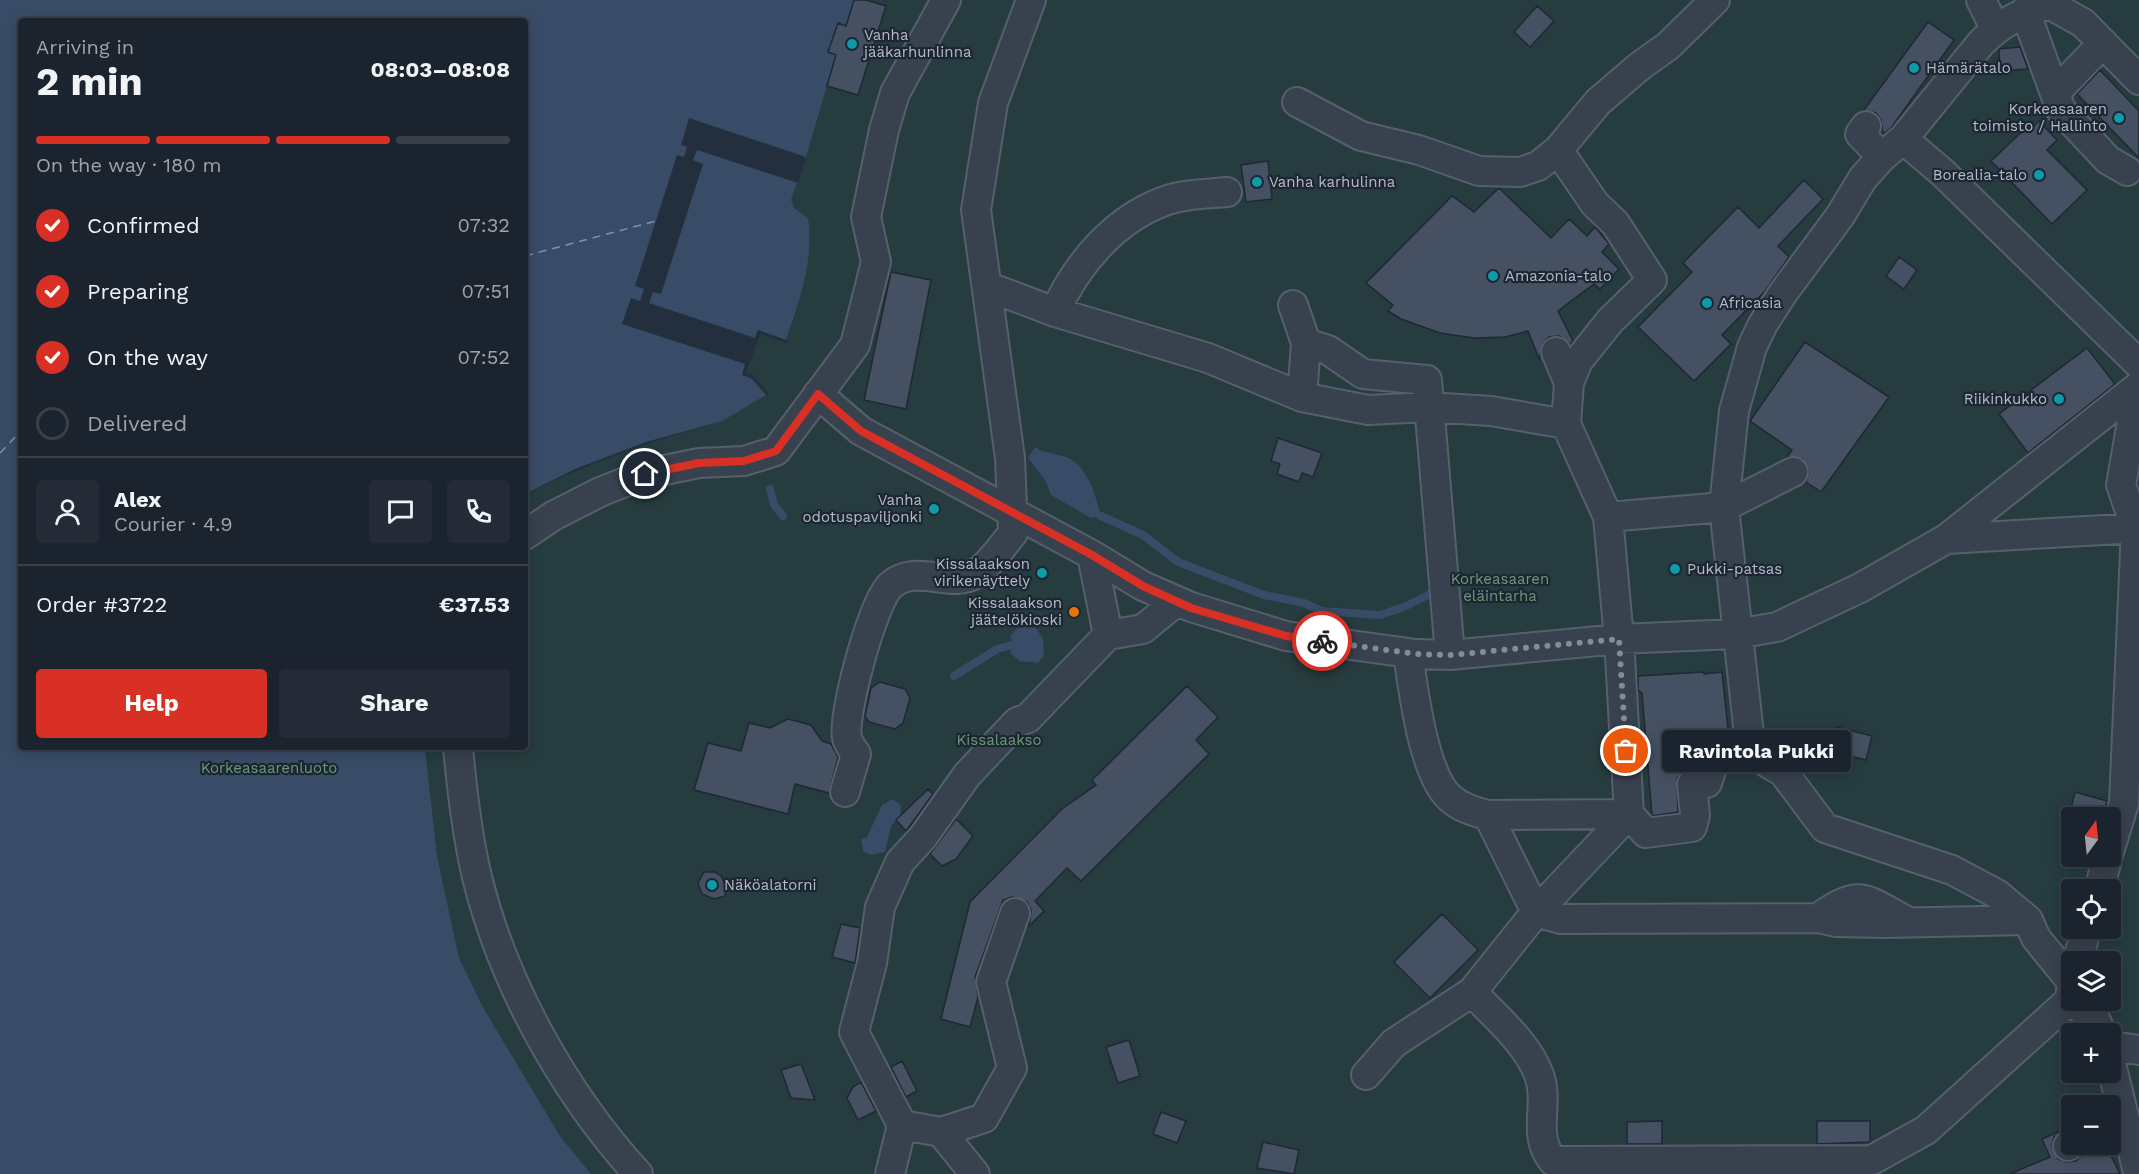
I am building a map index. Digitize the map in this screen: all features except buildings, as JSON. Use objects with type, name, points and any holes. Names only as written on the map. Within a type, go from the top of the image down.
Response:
[{"type":"lane","points":[[528,533],[553,516],[600,492],[645,474],[699,463],[744,461],[776,451],[855,345],[876,262],[866,217],[884,130],[895,93],[946,0]]},
{"type":"lane","points":[[845,792],[856,754],[847,738],[851,701],[865,638],[880,599],[891,584],[910,576],[958,578],[975,574],[1013,533],[1010,458],[989,287],[976,210],[993,103],[1032,0]]},
{"type":"lane","points":[[1297,102],[1361,136],[1419,150],[1479,171],[1520,172],[1538,166],[1558,150],[1598,102],[1640,66],[1668,46],[1715,0]]},
{"type":"lane","points":[[1981,0],[1995,28]]},
{"type":"lane","points":[[2044,5],[2055,93],[2061,110],[2108,160],[2127,171]]},
{"type":"lane","points":[[1751,753],[1736,634],[1725,507],[1734,411],[1752,347],[1773,308],[1840,216],[1863,178],[1893,148],[1995,28],[2044,5],[2083,23],[2139,80]]},
{"type":"lane","points":[[2055,93],[2103,43]]},
{"type":"lane","points":[[1866,126],[1860,134],[1943,173],[2139,364]]},
{"type":"lane","points":[[1558,150],[1595,204],[1615,223],[1652,280],[1590,344],[1578,361],[1569,383],[1566,424],[1608,517],[1619,639],[1629,814],[1646,833],[1692,827],[1695,815],[1692,783],[1707,783],[1716,755],[1751,753],[1783,772],[1825,828],[1952,870],[1997,894],[2028,920],[2036,938],[2061,974]]},
{"type":"lane","points":[[1055,312],[1063,293],[1111,231],[1163,201],[1227,192]]},
{"type":"lane","points":[[989,287],[1055,312],[1208,358],[1302,397],[1368,410],[1428,407],[1491,411],[1566,424]]},
{"type":"lane","points":[[1293,305],[1305,343],[1302,397]]},
{"type":"lane","points":[[1305,343],[1328,350],[1363,374],[1427,380],[1450,655]]},
{"type":"lane","points":[[1556,352],[1569,383]]},
{"type":"lane","points":[[818,394],[861,431],[1011,514],[1092,555],[1143,586],[1177,601],[1286,636],[1408,653],[1450,655],[1619,639],[1736,634],[1777,627],[1860,588],[1946,539],[2139,386]]},
{"type":"lane","points":[[2121,813],[2124,803],[2138,528],[2121,485],[2134,410],[2139,400]]},
{"type":"lane","points":[[1608,517],[1725,507],[1793,472]]},
{"type":"lane","points":[[1946,539],[2138,528]]},
{"type":"lane","points":[[1092,555],[1108,635]]},
{"type":"lane","points":[[890,1174],[902,1125],[854,1032],[872,963],[874,933],[884,894],[900,862],[923,837],[967,775],[1017,722],[1028,718],[1108,635],[1143,629],[1162,616],[1177,601]]},
{"type":"lane","points":[[1408,653],[1422,732],[1437,777],[1449,798],[1472,811],[1488,815],[1629,814]]},
{"type":"lane","points":[[458,750],[467,825],[477,877],[494,935],[511,976],[581,1106],[638,1174]]},
{"type":"lane","points":[[1366,1075],[1394,1043],[1472,992],[1536,912],[1629,814]]},
{"type":"lane","points":[[1488,815],[1536,912],[1561,919],[1818,918],[1836,922],[2028,920]]},
{"type":"lane","points":[[902,1125],[941,1132],[984,1118],[1012,1068],[991,982],[1016,913]]},
{"type":"lane","points":[[1472,992],[1521,1046],[1540,1076],[1540,1135],[1544,1150],[1552,1161],[1872,1160],[1926,1130],[2061,998]]},
{"type":"lane","points":[[2121,1048],[2139,1050]]},
{"type":"lane","points":[[941,1132],[975,1174]]},
{"type":"lane","points":[[2121,1137],[2137,1167]]},
{"type":"green space","name":"Korkeasaaren eläintarha","points":[[853,0],[2139,0],[2139,1174],[591,1174],[560,1136],[484,1009],[459,958],[437,856],[425,750],[528,750],[528,493],[622,453],[722,421],[745,365],[828,52]]},
{"type":"water","points":[[0,0],[854,0],[846,26],[838,23],[828,52],[836,55],[791,200],[794,208],[808,218],[809,249],[801,295],[786,340],[758,330],[742,375],[751,378],[766,395],[722,421],[646,442],[575,469],[528,492],[528,18],[18,18],[18,750],[425,750],[437,856],[459,958],[484,1009],[560,1136],[591,1174],[0,1174]]},
{"type":"water","points":[[1035,447],[1068,458],[1078,465],[1091,485],[1101,516],[1091,518],[1051,495],[1045,480],[1028,458]]},
{"type":"water","points":[[1036,628],[1043,639],[1044,655],[1038,663],[1020,661],[1010,653],[1013,643],[1010,637],[1016,629]]},
{"type":"water","points":[[892,799],[901,805],[900,816],[891,826],[885,852],[870,855],[863,851],[861,839],[867,837],[882,805]]},
{"type":"pier","points":[[689,118],[806,157],[798,183],[697,150],[693,160],[703,164],[661,294],[653,292],[649,303],[755,338],[758,330],[789,341],[786,343],[760,334],[746,373],[754,376],[768,393],[768,397],[751,378],[742,375],[745,364],[622,324],[631,298],[640,301],[644,289],[635,286],[677,155],[684,157],[687,147],[681,145]]},
{"type":"waterway","points":[[770,489],[774,505],[783,516]]},
{"type":"waterway","points":[[1101,516],[1143,535],[1178,562],[1264,595],[1304,603],[1322,611],[1380,615],[1404,607],[1428,595]]},
{"type":"waterway","points":[[954,676],[997,649],[1012,645]]},
{"type":"ferry route","points":[[528,255],[656,221]]},
{"type":"ferry route","points":[[0,453],[18,434]]},
{"type":"way so far","points":[[1322,641],[1416,654],[1450,655],[1619,639],[1626,751]]},
{"type":"place","name":"Vanha jääkarhunlinna","points":[[852,44]]},
{"type":"place","name":"Hämärätalo","points":[[1914,68]]},
{"type":"place","name":"Korkeasaaren toimisto / Hallinto","points":[[2119,118]]},
{"type":"place","name":"Borealia-talo","points":[[2039,175]]},
{"type":"place","name":"Vanha karhulinna","points":[[1257,182]]},
{"type":"place","name":"Amazonia-talo","points":[[1493,276]]},
{"type":"place","name":"Africasia","points":[[1707,303]]},
{"type":"place","name":"Riikinkukko","points":[[2059,399]]},
{"type":"place","name":"Vanha odotuspaviljonki","points":[[934,509]]},
{"type":"place","name":"Pukki-patsas","points":[[1675,569]]},
{"type":"place","name":"Kissalaakson virikenäyttely","points":[[1042,573]]},
{"type":"place","name":"Kissalaakson jäätelökioski","points":[[1074,612]]},
{"type":"place","name":"Ravintola Pukki","points":[[1626,751]]},
{"type":"place","name":"Näköalatorni","points":[[712,885]]},
{"type":"route","points":[[645,474],[699,463],[744,461],[776,451],[818,394],[861,431],[1011,514],[1092,555],[1143,586],[1191,608],[1286,636],[1322,641]]},
{"type":"park label","name":"Kissalaakso","points":[[999,740]]},
{"type":"park label","name":"Korkeasaarenluoto","points":[[269,768]]}]
